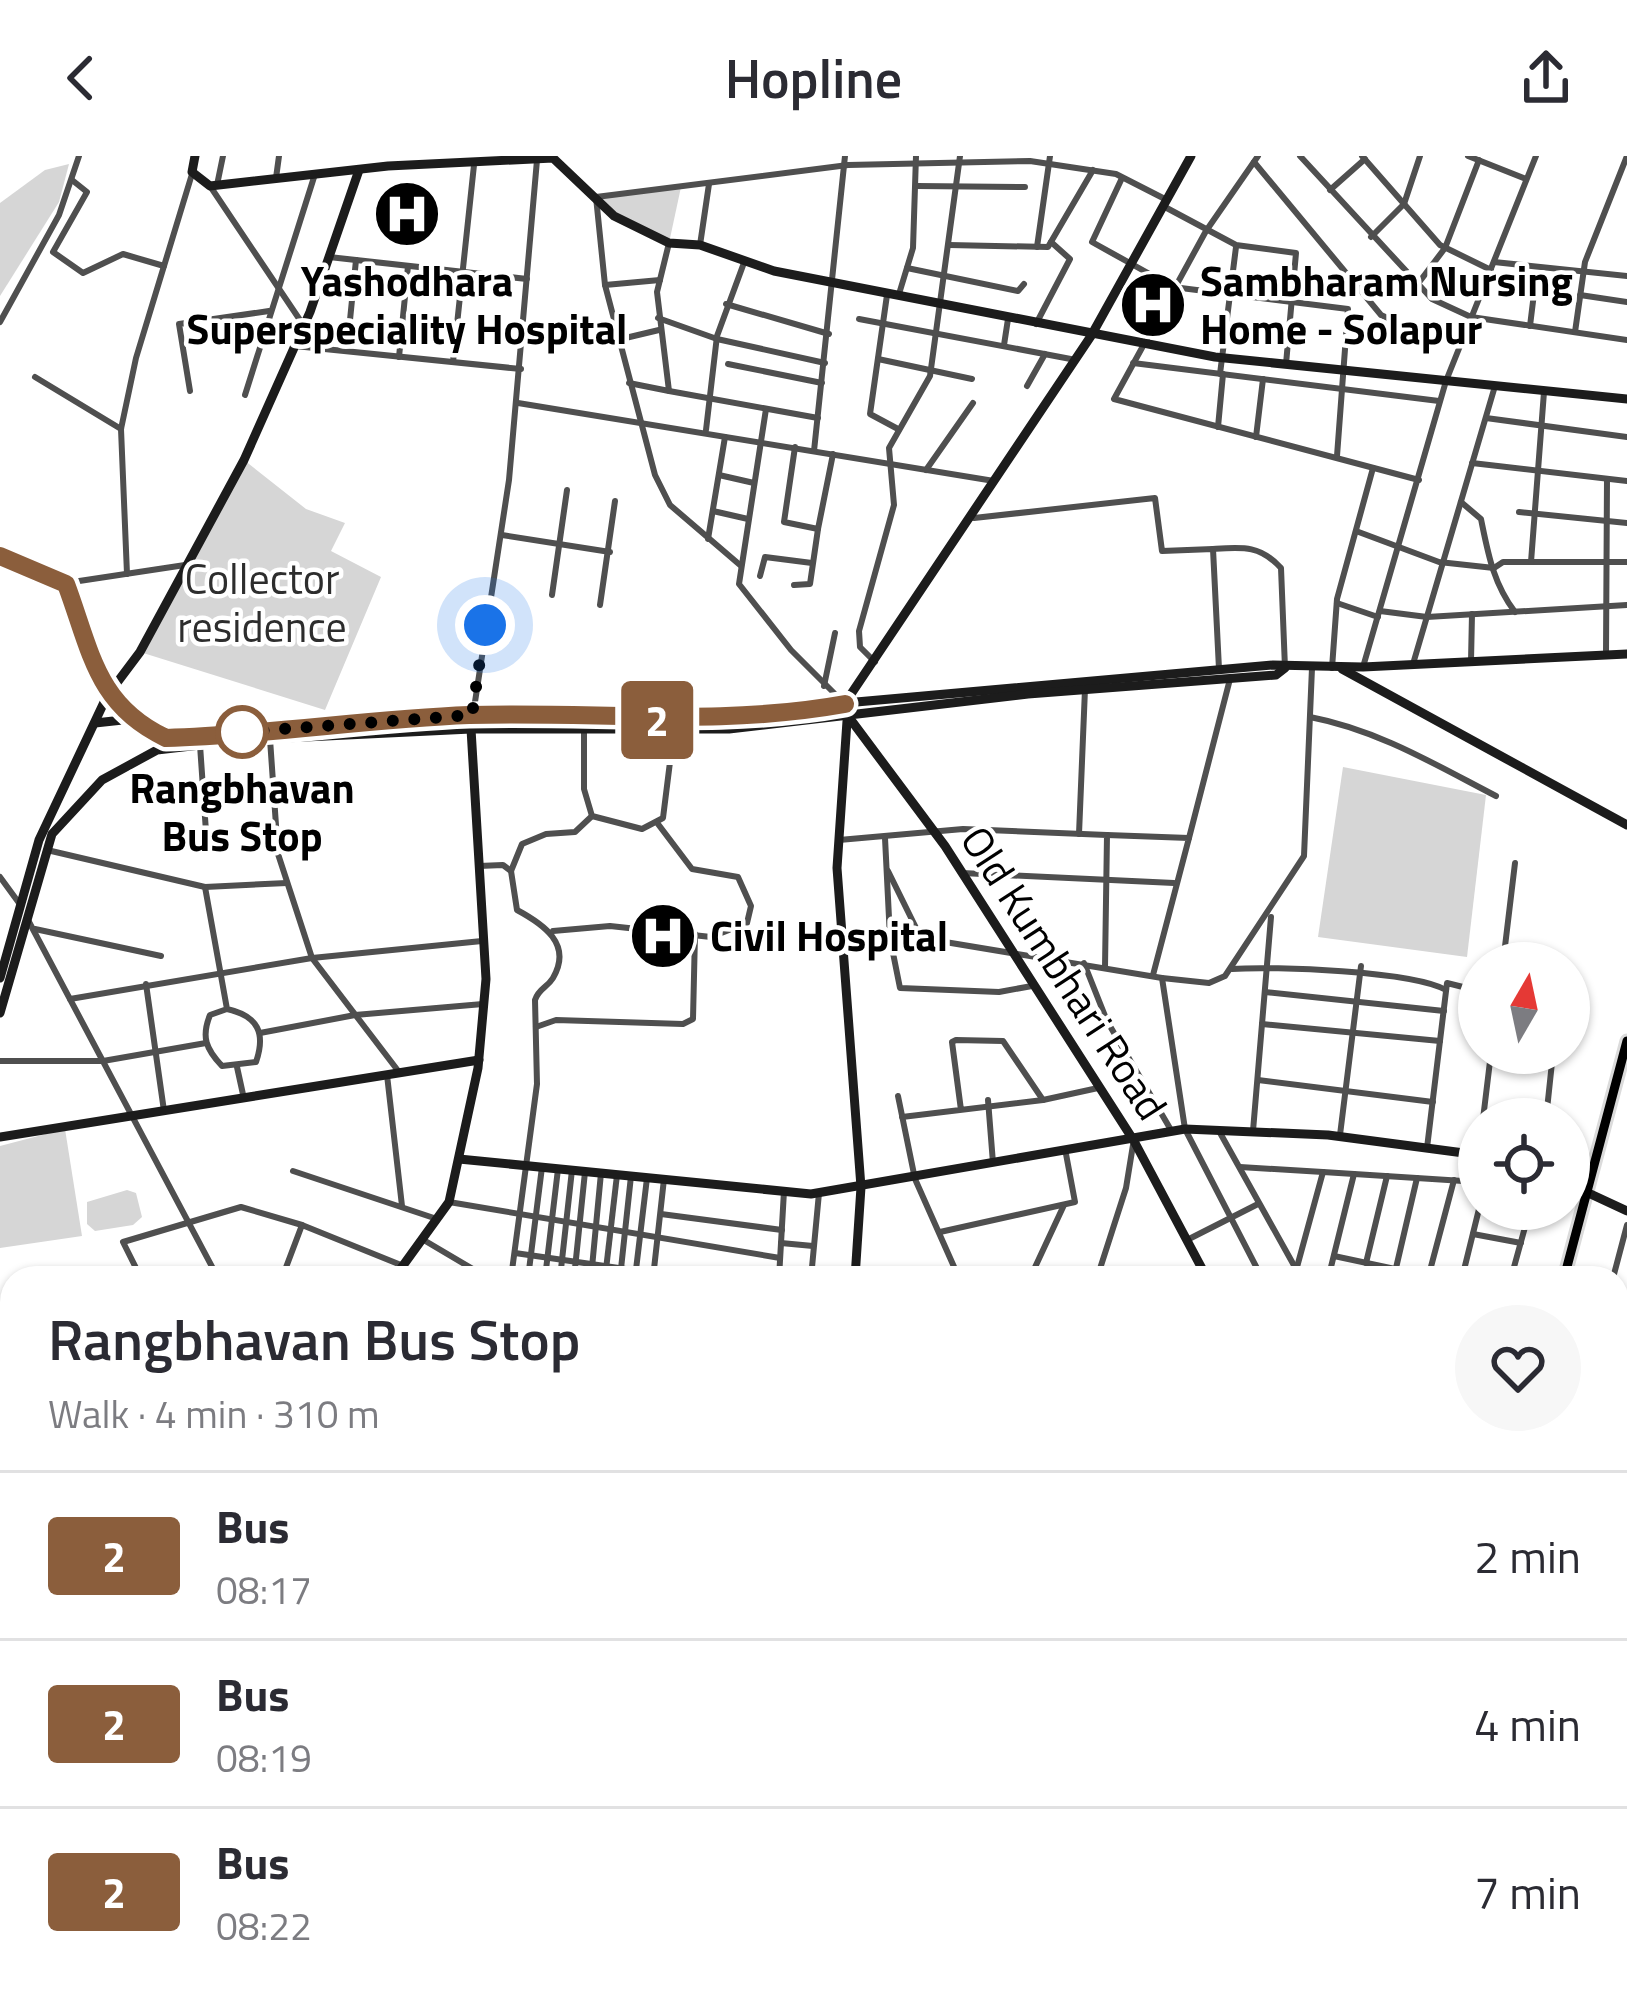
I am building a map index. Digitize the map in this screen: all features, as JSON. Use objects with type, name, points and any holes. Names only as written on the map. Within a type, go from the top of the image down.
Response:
[{"type":"main road","points":[[1590,1179],[1627,1041]]},
{"type":"main road","points":[[1567,1266],[1577,1230]]},
{"type":"street","points":[[0,322],[73,180],[79,156]]},
{"type":"street","points":[[127,574],[121,429],[195,156]]},
{"type":"street","points":[[214,186],[223,156]]},
{"type":"street","points":[[276,178],[279,156]]},
{"type":"street","points":[[347,172],[350,156]]},
{"type":"street","points":[[855,1266],[860,1187],[839,839],[846,710],[1076,360],[1191,156]]},
{"type":"street","points":[[1300,156],[1432,299],[1471,317],[1627,340]]},
{"type":"street","points":[[1371,237],[1404,204],[1420,156]]},
{"type":"street","points":[[1468,156],[1527,179]]},
{"type":"street","points":[[1494,166],[1498,156]]},
{"type":"street","points":[[1363,667],[1446,381],[1536,156]]},
{"type":"street","points":[[1330,190],[1364,157],[1445,248],[1493,266],[1627,276]]},
{"type":"street","points":[[1575,332],[1584,271],[1625,157]]},
{"type":"street","points":[[135,1266],[123,1242],[190,1226],[241,1207],[302,1225],[401,1265],[449,1202],[479,1060],[484,1004],[471,729],[518,403],[537,158]]},
{"type":"street","points":[[214,186],[446,161],[474,165],[553,158],[614,216],[669,243],[700,245],[835,285],[1222,357],[1627,399]]},
{"type":"street","points":[[1036,247],[1050,159]]},
{"type":"street","points":[[1418,480],[1114,399],[1205,231],[1256,159],[1381,315],[1419,332],[1462,339]]},
{"type":"street","points":[[596,197],[709,184],[846,160],[1078,160],[1122,178],[1205,231],[1236,245],[1296,254],[1286,364]]},
{"type":"street","points":[[814,451],[846,160]]},
{"type":"street","points":[[898,429],[870,413],[883,324],[907,268],[916,160]]},
{"type":"street","points":[[876,664],[860,646],[859,631],[894,505],[890,448],[931,370],[960,160]]},
{"type":"street","points":[[1416,285],[1445,248],[1479,160]]},
{"type":"street","points":[[453,362],[474,165]]},
{"type":"street","points":[[949,245],[1036,247],[1051,242],[1094,169]]},
{"type":"street","points":[[0,978],[39,840],[106,696],[140,652],[244,460],[304,326],[359,170]]},
{"type":"street","points":[[192,172],[214,186],[304,326]]},
{"type":"street","points":[[245,394],[315,174]]},
{"type":"street","points":[[1122,178],[1092,242],[1174,287],[1348,309],[1336,458]]},
{"type":"street","points":[[73,180],[87,192],[53,252],[83,273],[123,254],[164,266]]},
{"type":"street","points":[[700,245],[709,184]]},
{"type":"street","points":[[917,186],[1025,187]]},
{"type":"street","points":[[596,197],[605,285],[617,340],[670,505],[740,565]]},
{"type":"street","points":[[1035,324],[1070,259],[1051,242]]},
{"type":"street","points":[[669,243],[658,318],[669,391]]},
{"type":"street","points":[[1218,427],[1236,245]]},
{"type":"street","points":[[329,257],[527,278]]},
{"type":"street","points":[[346,350],[356,260]]},
{"type":"street","points":[[706,432],[716,339],[745,260]]},
{"type":"street","points":[[399,357],[408,266]]},
{"type":"street","points":[[907,268],[1018,291],[1024,284]]},
{"type":"street","points":[[1530,326],[1536,277]]},
{"type":"street","points":[[605,285],[660,280]]},
{"type":"street","points":[[1580,295],[1627,302]]},
{"type":"street","points":[[726,304],[829,334]]},
{"type":"street","points":[[190,391],[179,324],[269,311]]},
{"type":"street","points":[[658,318],[716,339],[825,363]]},
{"type":"street","points":[[860,319],[1076,360]]},
{"type":"street","points":[[1004,347],[1008,319]]},
{"type":"street","points":[[617,340],[659,330]]},
{"type":"street","points":[[295,346],[520,369]]},
{"type":"street","points":[[1027,386],[1045,354]]},
{"type":"street","points":[[878,359],[972,379]]},
{"type":"street","points":[[1133,363],[1440,401]]},
{"type":"street","points":[[728,364],[822,383]]},
{"type":"street","points":[[35,377],[121,429]]},
{"type":"street","points":[[1256,437],[1263,379]]},
{"type":"street","points":[[629,383],[818,418]]},
{"type":"street","points":[[1413,664],[1495,386]]},
{"type":"street","points":[[1532,562],[1544,392]]},
{"type":"street","points":[[518,403],[998,482]]},
{"type":"street","points":[[926,470],[973,403]]},
{"type":"street","points":[[766,409],[740,584],[846,710]]},
{"type":"street","points":[[1486,418],[1627,437]]},
{"type":"street","points":[[708,539],[725,436]]},
{"type":"street","points":[[795,447],[784,522],[818,530]]},
{"type":"street","points":[[794,585],[810,584],[832,454]]},
{"type":"street","points":[[1472,463],[1627,481]]},
{"type":"street","points":[[1336,668],[1337,603],[1373,468]]},
{"type":"street","points":[[718,475],[754,483]]},
{"type":"street","points":[[1606,479],[1606,655]]},
{"type":"street","points":[[552,595],[567,490]]},
{"type":"street","points":[[974,518],[1155,498],[1162,551],[1251,547],[1266,552],[1281,568],[1285,668]]},
{"type":"street","points":[[600,605],[615,501]]},
{"type":"street","points":[[1461,501],[1481,519],[1482,543],[1498,590],[1515,612]]},
{"type":"street","points":[[712,511],[748,519]]},
{"type":"street","points":[[1519,512],[1627,523]]},
{"type":"street","points":[[1356,531],[1442,563],[1494,568],[1503,562],[1627,562]]},
{"type":"street","points":[[502,535],[610,552]]},
{"type":"street","points":[[1213,549],[1219,670]]},
{"type":"street","points":[[0,556],[66,584],[184,565]]},
{"type":"street","points":[[760,576],[764,556],[812,562]]},
{"type":"street","points":[[66,584],[106,696],[166,738],[472,715],[695,720],[781,716],[1276,675],[1285,668]]},
{"type":"street","points":[[1337,603],[1379,614],[1426,617],[1627,605]]},
{"type":"street","points":[[1471,662],[1472,614]]},
{"type":"street","points":[[824,686],[835,633]]},
{"type":"street","points":[[0,1013],[31,924],[52,834],[102,780],[157,750],[471,729],[674,730],[1219,670],[1627,654]]},
{"type":"street","points":[[842,939],[921,938],[1209,982],[1232,969],[1304,856],[1312,668]]},
{"type":"street","points":[[1336,668],[1627,825]]},
{"type":"street","points":[[1230,679],[1176,884],[1158,976],[1185,1129],[1256,1266]]},
{"type":"street","points":[[1079,834],[1085,689]]},
{"type":"street","name":"Old Kumbhari Road","points":[[846,710],[962,873],[1134,1141],[1200,1266]]},
{"type":"street","points":[[1310,717],[1390,742],[1496,796]]},
{"type":"street","points":[[95,723],[133,719]]},
{"type":"street","points":[[584,730],[584,789],[592,816]]},
{"type":"street","points":[[592,816],[575,832],[546,834],[522,844],[511,871],[518,910],[553,931],[610,926],[733,933],[747,922],[747,887],[738,877],[692,869],[658,824],[674,730]]},
{"type":"street","points":[[270,739],[278,854],[312,958],[400,1073]]},
{"type":"street","points":[[200,745],[207,845]]},
{"type":"street","points":[[78,762],[102,780]]},
{"type":"street","points":[[592,816],[623,828],[658,824]]},
{"type":"street","points":[[839,839],[935,833],[1189,838]]},
{"type":"street","points":[[885,836],[890,938],[900,988],[999,992],[1032,986]]},
{"type":"street","points":[[1105,967],[1107,836]]},
{"type":"street","points":[[47,850],[205,887],[287,883]]},
{"type":"street","points":[[1506,942],[1515,863]]},
{"type":"street","points":[[479,866],[503,865],[511,871]]},
{"type":"street","points":[[887,868],[921,938]]},
{"type":"street","points":[[962,873],[1176,884]]},
{"type":"street","points":[[0,877],[21,906]]},
{"type":"street","points":[[205,887],[227,1010]]},
{"type":"street","points":[[1253,1132],[1271,913]]},
{"type":"street","points":[[31,924],[160,956]]},
{"type":"street","points":[[31,924],[212,1266]]},
{"type":"street","points":[[513,1266],[537,1084],[538,990],[553,978],[558,943],[553,931]]},
{"type":"street","points":[[536,1027],[556,1020],[683,1024],[693,1019],[695,934]]},
{"type":"street","points":[[70,999],[312,958],[484,941]]},
{"type":"street","points":[[1084,963],[1107,1022],[1172,1132]]},
{"type":"street","points":[[1340,1136],[1361,966]]},
{"type":"street","points":[[1232,969],[1267,967],[1410,979],[1446,989]]},
{"type":"street","points":[[1427,1148],[1447,983],[1458,986]]},
{"type":"street","points":[[146,984],[164,1112]]},
{"type":"street","points":[[1264,992],[1444,1011]]},
{"type":"street","points":[[260,1034],[355,1016],[484,1004]]},
{"type":"street","points":[[227,1010],[245,1013],[260,1034],[256,1062],[237,1067],[222,1066],[206,1043],[211,1015],[227,1010]]},
{"type":"street","points":[[1262,1024],[1440,1041]]},
{"type":"street","points":[[961,1110],[952,1042],[956,1040],[1004,1041],[1043,1100]]},
{"type":"street","points":[[0,1061],[103,1061],[206,1043]]},
{"type":"street","points":[[0,1137],[479,1060]]},
{"type":"street","points":[[237,1067],[244,1099]]},
{"type":"street","points":[[387,1075],[401,1206]]},
{"type":"street","points":[[1258,1080],[1433,1102]]},
{"type":"street","points":[[902,1117],[1043,1100],[1099,1088]]},
{"type":"street","points":[[898,1096],[915,1179],[953,1266]]},
{"type":"street","points":[[1611,1100],[1627,1105]]},
{"type":"street","points":[[988,1104],[994,1167]]},
{"type":"street","points":[[459,1159],[819,1193],[994,1167],[1185,1129],[1340,1136],[1458,1152]]},
{"type":"street","points":[[1220,1131],[1291,1266]]},
{"type":"street","points":[[1100,1266],[1126,1188],[1134,1141]]},
{"type":"street","points":[[939,1232],[1075,1202],[1066,1154]]},
{"type":"street","points":[[530,1266],[542,1167]]},
{"type":"street","points":[[1240,1167],[1458,1180]]},
{"type":"street","points":[[547,1266],[558,1169]]},
{"type":"street","points":[[561,1266],[572,1170]]},
{"type":"street","points":[[293,1171],[437,1219]]},
{"type":"street","points":[[575,1266],[585,1172]]},
{"type":"street","points":[[1297,1266],[1323,1172]]},
{"type":"street","points":[[592,1266],[602,1173]]},
{"type":"street","points":[[1331,1266],[1354,1174]]},
{"type":"street","points":[[606,1265],[616,1175]]},
{"type":"street","points":[[621,1266],[632,1176]]},
{"type":"street","points":[[1366,1263],[1388,1176]]},
{"type":"street","points":[[637,1266],[647,1178]]},
{"type":"street","points":[[1394,1266],[1417,1178]]},
{"type":"street","points":[[654,1266],[664,1180]]},
{"type":"street","points":[[1431,1266],[1454,1180]]},
{"type":"street","points":[[780,1266],[784,1191]]},
{"type":"street","points":[[1590,1192],[1627,1211]]},
{"type":"street","points":[[812,1266],[819,1193]]},
{"type":"street","points":[[449,1202],[780,1258]]},
{"type":"street","points":[[1036,1266],[1064,1204]]},
{"type":"street","points":[[1186,1240],[1258,1204]]},
{"type":"street","points":[[661,1214],[782,1231]]},
{"type":"street","points":[[286,1266],[302,1225]]},
{"type":"street","points":[[1616,1266],[1627,1225]]},
{"type":"street","points":[[1465,1266],[1474,1230]]},
{"type":"street","points":[[1514,1266],[1524,1230]]},
{"type":"street","points":[[1473,1234],[1521,1243]]},
{"type":"street","points":[[422,1240],[467,1266]]},
{"type":"street","points":[[781,1243],[814,1246]]},
{"type":"street","points":[[515,1252],[611,1266]]},
{"type":"street","points":[[1334,1256],[1382,1266]]},
{"type":"green space","points":[[69,164],[59,202],[0,296],[0,203],[45,170]]},
{"type":"green space","points":[[681,187],[669,243],[614,216],[596,197]]},
{"type":"green space","name":"Collector residence","points":[[244,460],[306,509],[345,523],[331,551],[381,577],[325,710],[140,652]]},
{"type":"green space","points":[[1343,767],[1486,795],[1469,942],[1458,942],[1458,956],[1318,937]]},
{"type":"green space","points":[[65,1129],[82,1236],[0,1248],[0,1146]]},
{"type":"green space","points":[[127,1190],[136,1193],[142,1217],[133,1225],[95,1231],[87,1224],[87,1202]]},
{"type":"bus line","name":"2","points":[[0,556],[66,584],[106,696],[139,725],[166,738],[472,715],[604,720],[781,716],[845,704]]},
{"type":"place","name":"Yashodhara Superspeciality Hospital","points":[[407,214]]},
{"type":"place","name":"Sambharam Nursing Home - Solapur","points":[[1153,305]]},
{"type":"place","name":"Rangbhavan Bus Stop","points":[[242,732]]},
{"type":"place","name":"Civil Hospital","points":[[663,936]]},
{"type":"route","points":[[242,732],[472,715],[485,625]]}]
